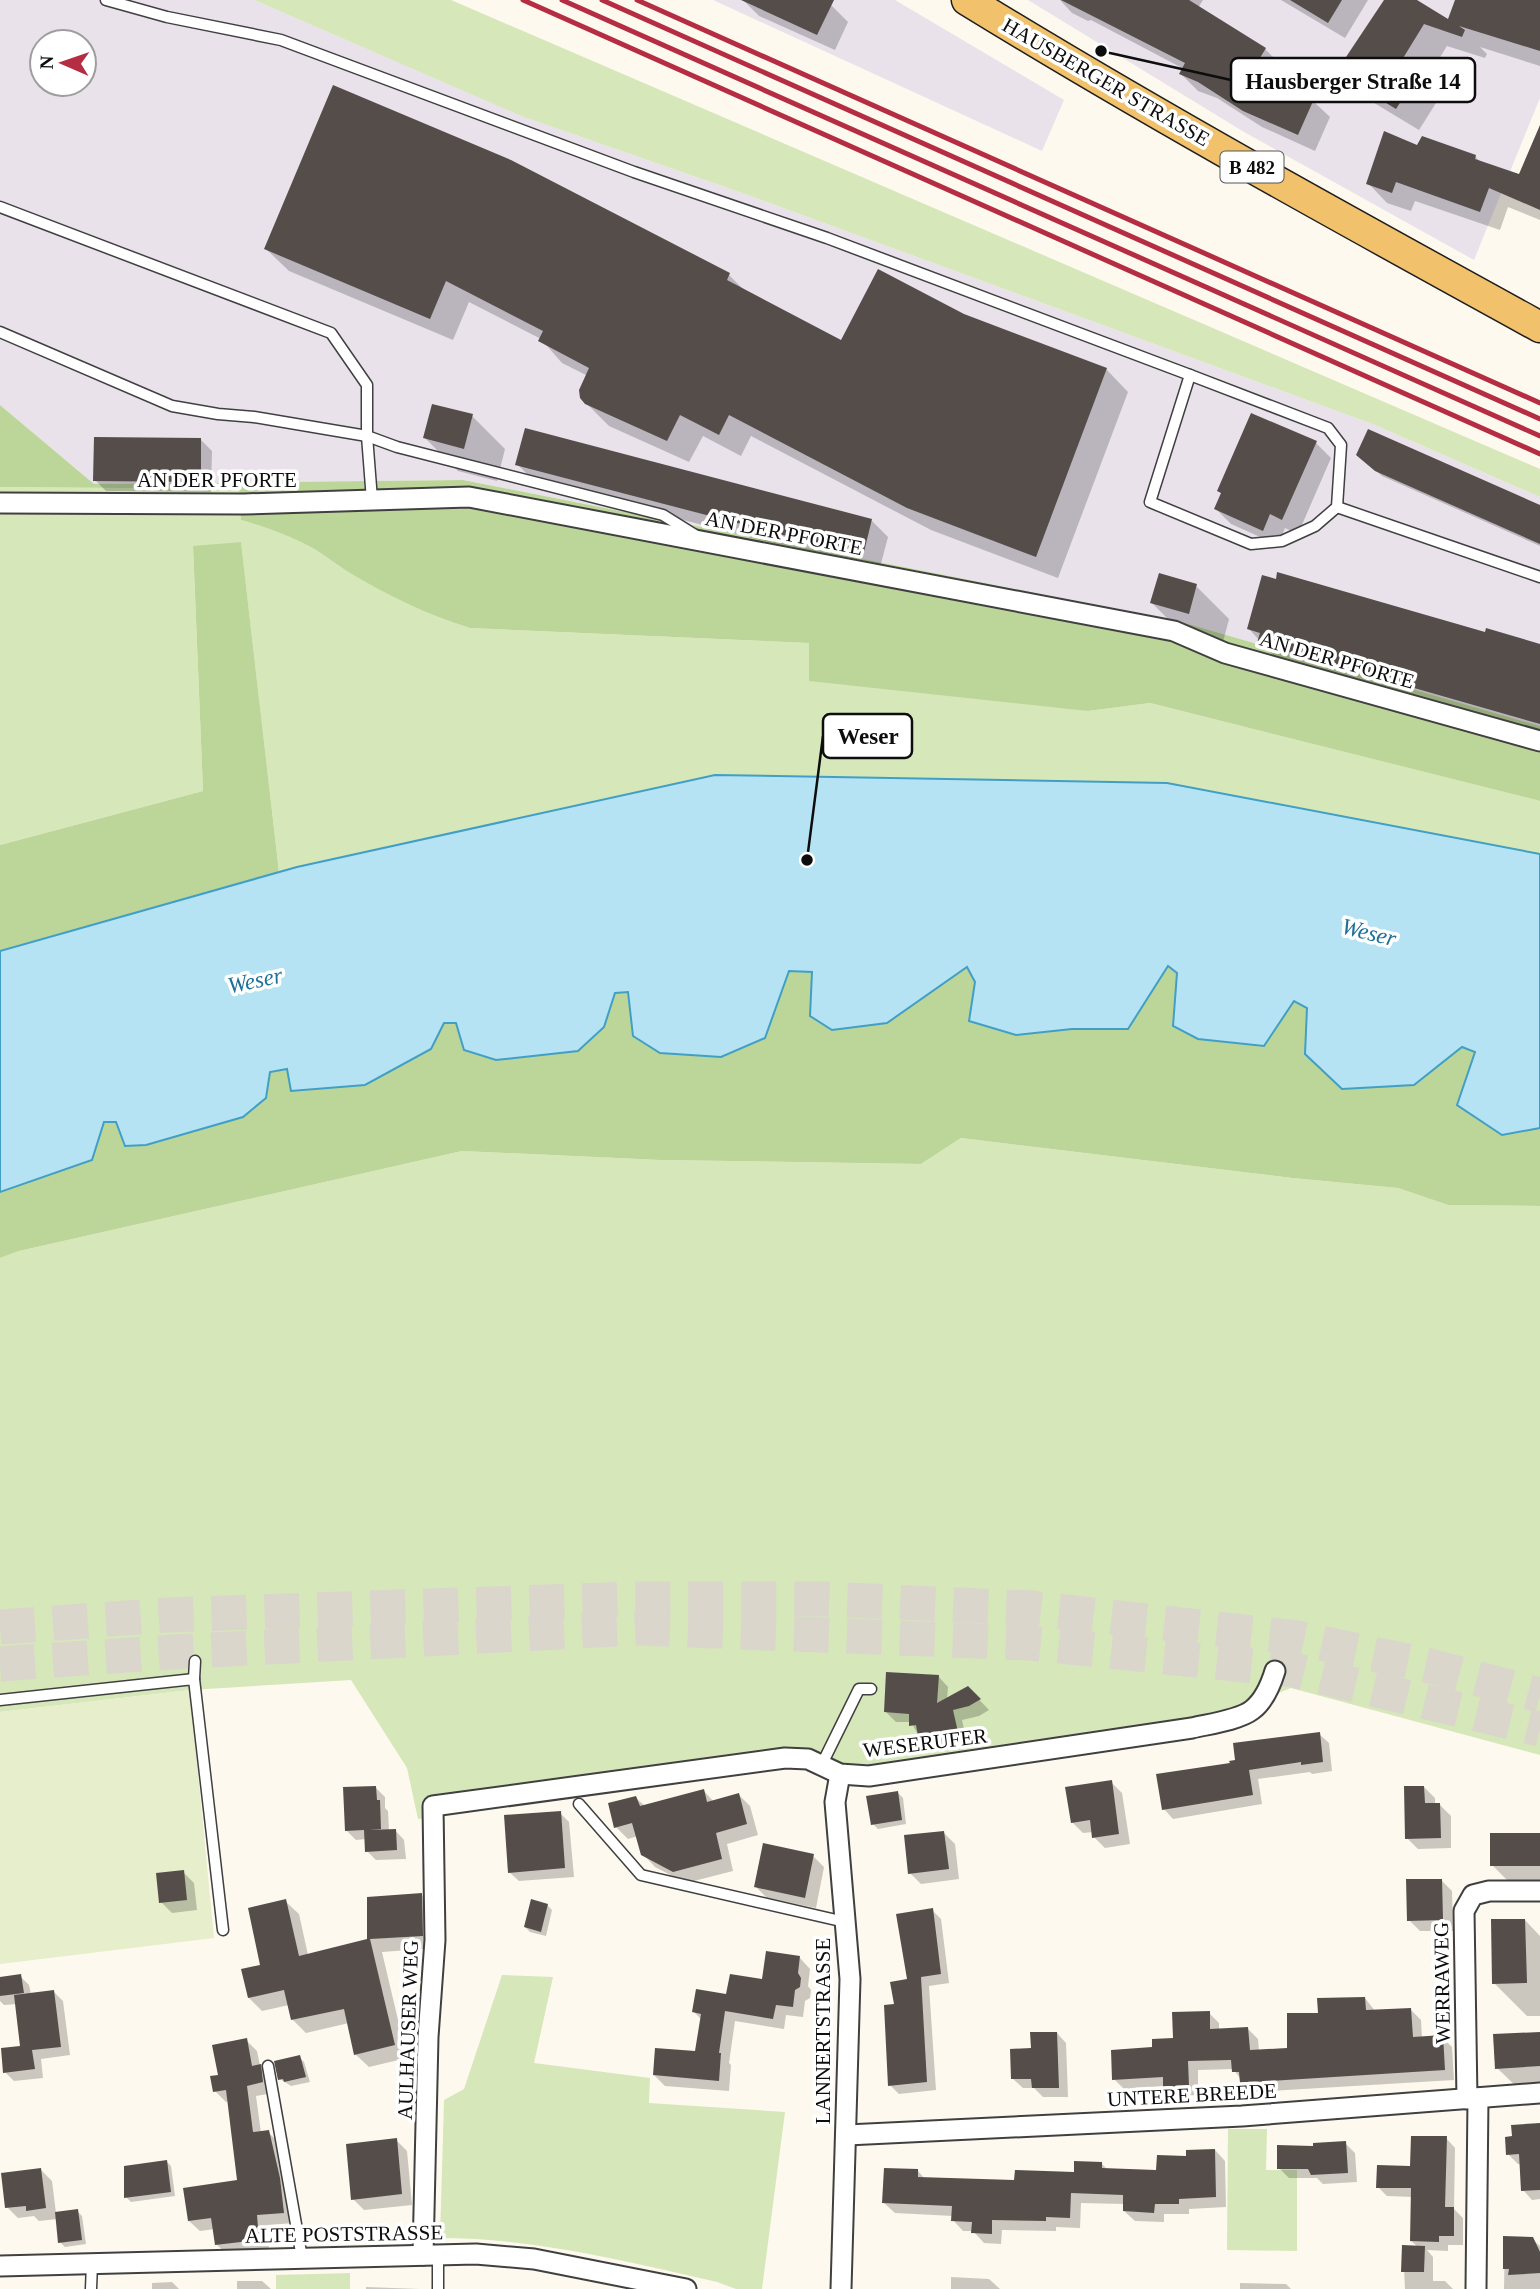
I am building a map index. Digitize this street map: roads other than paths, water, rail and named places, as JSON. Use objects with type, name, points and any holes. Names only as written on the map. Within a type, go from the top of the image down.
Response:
[{"type":"main road","name":"HAUSBERGER STRASSE","points":[[967,0],[1326,210],[1540,327]]},
{"type":"street","name":"AN DER PFORTE","points":[[0,503],[244,505],[469,497],[1174,631],[1225,653],[1540,741]]},
{"type":"street","name":"WESERUFER","points":[[433,1806],[785,1758],[808,1759],[840,1774],[869,1776],[1192,1728],[1253,1710],[1270,1688],[1275,1671]]},
{"type":"street","name":"LANNERTSTRASSE","points":[[840,1774],[835,1802],[850,1979],[841,2289]]},
{"type":"street","name":"AULHAUSER WEG","points":[[431,2255],[428,2037],[435,1940],[433,1806]]},
{"type":"street","name":"WERRAWEG","points":[[1473,2099],[1464,1911],[1473,1895],[1489,1891],[1540,1891]]},
{"type":"street","name":"UNTERE BREEDE","points":[[846,2135],[1242,2116],[1540,2093]]},
{"type":"street","points":[[1473,2099],[1476,2289]]},
{"type":"street","name":"ALTE POSTSTRASSE","points":[[0,2266],[476,2254],[534,2259],[686,2289]]},
{"type":"lane","points":[[106,0],[167,17],[281,40],[634,172],[827,238],[1328,428],[1341,444],[1337,507],[1315,526],[1282,541],[1251,544],[1150,502],[1190,376]]},
{"type":"lane","points":[[0,207],[331,333],[367,384],[367,436],[372,500]]},
{"type":"lane","points":[[0,332],[172,406],[367,436],[397,447],[663,515],[704,541]]},
{"type":"lane","points":[[1337,507],[1540,577]]},
{"type":"lane","points":[[195,1661],[194,1679],[223,1930]]},
{"type":"lane","points":[[0,1700],[194,1679]]},
{"type":"lane","points":[[822,1764],[859,1689],[871,1689]]},
{"type":"lane","points":[[579,1804],[640,1875],[845,1922]]},
{"type":"lane","points":[[268,2066],[302,2258]]},
{"type":"lane","points":[[431,2255],[438,2289]]},
{"type":"lane","points":[[91,2289],[92,2263]]},
{"type":"water","points":[[715,775],[1167,783],[1540,854],[1540,1128],[1502,1135],[1457,1105],[1475,1052],[1462,1047],[1414,1085],[1342,1089],[1305,1054],[1307,1008],[1294,1001],[1264,1046],[1198,1039],[1173,1026],[1177,973],[1168,966],[1128,1029],[1072,1029],[1016,1035],[969,1021],[975,982],[967,967],[887,1023],[832,1030],[810,1016],[812,972],[789,971],[765,1038],[721,1057],[660,1053],[633,1036],[628,992],[615,993],[604,1027],[578,1051],[496,1060],[464,1050],[456,1023],[444,1023],[431,1049],[365,1085],[291,1091],[287,1069],[270,1072],[266,1098],[243,1117],[146,1145],[125,1146],[116,1122],[104,1122],[92,1160],[0,1192],[0,951],[297,867]]},
{"type":"tunnel","points":[[0,1627],[167,1615],[634,1599],[822,1599],[1031,1608],[1297,1638],[1426,1665],[1540,1695]]},
{"type":"tunnel","points":[[0,1664],[172,1652],[636,1628],[1030,1643],[1293,1670],[1540,1729]]},
{"type":"railway","points":[[523,0],[1540,454]]},
{"type":"railway","points":[[562,0],[1540,436]]},
{"type":"railway","points":[[602,0],[1540,419]]},
{"type":"railway","points":[[637,0],[1540,403]]},
{"type":"place","name":"Hausberger Straße 14","points":[[1101,51]]},
{"type":"place","name":"Weser","points":[[807,860]]}]
